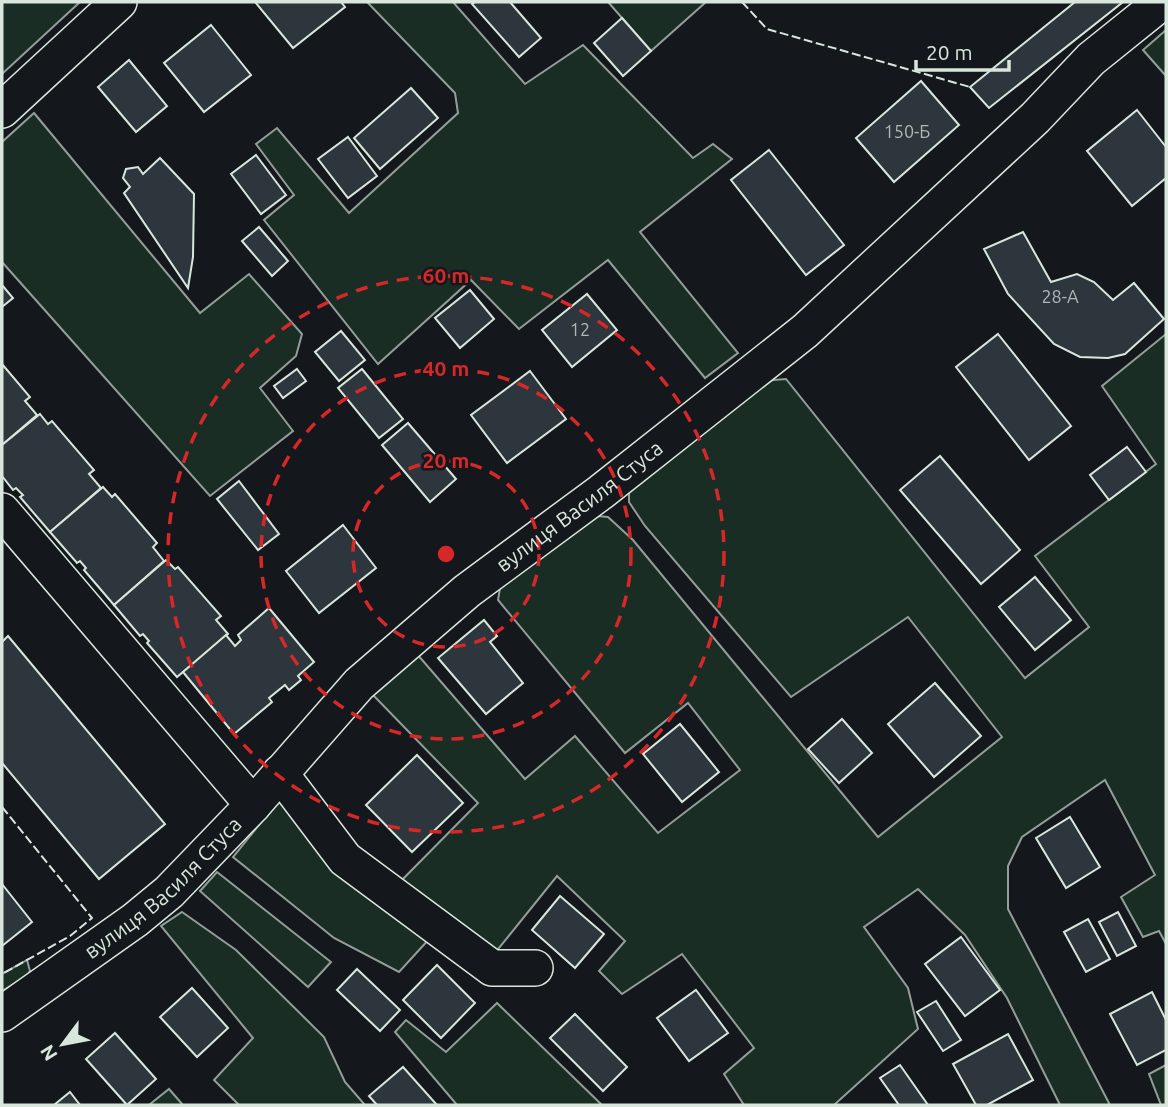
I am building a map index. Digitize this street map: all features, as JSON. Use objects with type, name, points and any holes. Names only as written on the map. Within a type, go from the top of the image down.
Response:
[{"type":"street","points":[[2,110],[120,2]]},
{"type":"street","name":"вулиця Василя Стуса","points":[[2,1014],[160,899],[253,805],[359,684],[467,591],[601,492],[805,331],[1035,118],[1091,59],[1162,2]]},
{"type":"street","points":[[2,511],[253,805]]},
{"type":"street","points":[[280,773],[345,859],[492,968],[535,968]]},
{"type":"green space","points":[[2,2],[80,2],[2,74]]},
{"type":"green space","points":[[367,2],[453,2],[525,84],[583,45],[693,158],[713,144],[732,159],[640,232],[738,353],[705,378],[608,260],[519,329],[471,280],[378,364],[264,220],[294,195],[256,144],[277,128],[349,213],[458,113],[455,93]]},
{"type":"green space","points":[[608,2],[706,2],[651,51]]},
{"type":"green space","points":[[1166,30],[1166,76],[1143,50]]},
{"type":"green space","points":[[34,113],[200,313],[249,274],[302,334],[296,356],[260,388],[293,431],[210,496],[2,262],[2,142]]},
{"type":"green space","points":[[1166,334],[1166,944],[1159,931],[1143,937],[1121,897],[1155,875],[1105,780],[1022,837],[1008,866],[1008,909],[1110,1105],[1060,1105],[1007,998],[965,935],[918,889],[864,927],[908,988],[918,1029],[834,1105],[744,1105],[724,1074],[754,1048],[682,954],[622,994],[599,971],[625,941],[557,876],[495,953],[399,883],[478,803],[373,695],[417,654],[525,779],[575,736],[658,833],[740,770],[688,703],[625,753],[498,600],[500,588],[598,516],[608,517],[633,540],[878,837],[1002,737],[908,617],[791,697],[645,526],[629,502],[629,491],[759,388],[773,380],[786,379],[1025,678],[1089,627],[1035,556],[1156,464],[1102,386]]},
{"type":"green space","points":[[281,798],[431,937],[399,972],[334,938],[233,857]]},
{"type":"green space","points":[[217,872],[331,962],[308,987],[200,891]]},
{"type":"green space","points":[[182,912],[236,950],[324,1037],[345,1082],[365,1105],[239,1105],[214,1080],[253,1038],[161,926]]},
{"type":"green space","points":[[27,960],[30,971],[27,976],[2,991],[2,974]]},
{"type":"green space","points":[[497,1003],[602,1105],[457,1105],[395,1032],[406,1020],[446,1052]]},
{"type":"green space","points":[[1166,1065],[1166,1105],[1161,1105],[1149,1074]]},
{"type":"green space","points":[[169,1089],[183,1105],[149,1105]]},
{"type":"building","points":[[255,2],[341,2],[345,7],[293,48]]},
{"type":"building","points":[[510,2],[541,38],[519,57],[472,4]]},
{"type":"building","points":[[1075,2],[1123,2],[989,108],[970,87]]},
{"type":"building","points":[[622,18],[651,51],[623,76],[594,43]]},
{"type":"building","points":[[211,25],[251,75],[204,112],[164,63]]},
{"type":"building","points":[[129,60],[167,106],[136,132],[98,87]]},
{"type":"building","points":[[921,81],[959,125],[894,182],[856,138]]},
{"type":"building","points":[[411,88],[438,118],[380,169],[354,138]]},
{"type":"building","points":[[1137,110],[1166,147],[1166,178],[1132,206],[1087,151]]},
{"type":"building","points":[[348,137],[377,176],[348,198],[318,159]]},
{"type":"building","points":[[769,150],[844,245],[806,275],[731,180]]},
{"type":"building","points":[[256,155],[286,195],[261,214],[231,174]]},
{"type":"building","points":[[160,158],[194,194],[193,257],[188,288],[124,193],[130,187],[123,178],[126,169],[138,167],[143,174]]},
{"type":"building","points":[[259,227],[288,261],[272,276],[242,241]]},
{"type":"building","points":[[1023,232],[1051,282],[1077,274],[1094,282],[1113,300],[1134,283],[1164,319],[1125,354],[1108,358],[1080,357],[1054,344],[1008,294],[984,249]]},
{"type":"building","points":[[2,285],[13,298],[2,307]]},
{"type":"building","points":[[470,290],[494,319],[460,348],[435,318]]},
{"type":"building","points":[[587,294],[617,330],[572,367],[542,330]]},
{"type":"building","points":[[341,331],[365,360],[339,381],[315,352]]},
{"type":"building","points":[[998,334],[1071,426],[1029,460],[956,367]]},
{"type":"building","points":[[2,364],[30,397],[25,401],[37,415],[2,445]]},
{"type":"building","points":[[297,369],[306,381],[283,398],[274,386]]},
{"type":"building","points":[[362,369],[403,419],[379,438],[338,388]]},
{"type":"building","points":[[530,371],[566,419],[507,463],[471,415]]},
{"type":"building","points":[[40,414],[48,424],[52,421],[94,470],[89,474],[101,488],[50,532],[20,497],[23,495],[16,488],[13,490],[2,476],[2,445]]},
{"type":"building","points":[[408,423],[456,479],[430,502],[382,445]]},
{"type":"building","points":[[1127,447],[1146,472],[1109,500],[1090,475]]},
{"type":"building","points":[[940,456],[1020,550],[981,584],[900,490]]},
{"type":"building","points":[[239,481],[279,534],[258,550],[217,499]]},
{"type":"building","points":[[103,487],[112,497],[115,494],[157,543],[153,547],[164,561],[114,605],[84,570],[86,568],[80,561],[77,563],[50,532]]},
{"type":"building","points":[[343,525],[376,568],[319,613],[286,571]]},
{"type":"building","points":[[166,560],[175,569],[178,567],[221,616],[216,620],[228,634],[177,677],[147,643],[149,641],[143,634],[140,636],[114,605]]},
{"type":"building","points":[[1035,577],[1071,620],[1035,650],[999,607]]},
{"type":"building","points":[[269,608],[314,662],[298,676],[301,680],[289,690],[285,685],[269,698],[272,702],[234,734],[183,672],[226,635],[235,646],[241,640],[238,635]]},
{"type":"building","points":[[484,620],[497,636],[490,642],[523,683],[486,714],[438,658]]},
{"type":"building","points":[[8,636],[165,824],[99,879],[2,763],[2,642]]},
{"type":"building","points":[[935,683],[981,736],[934,777],[888,724]]},
{"type":"building","points":[[842,719],[872,753],[839,783],[808,749]]},
{"type":"building","points":[[680,724],[719,772],[682,802],[643,754]]},
{"type":"building","points":[[417,755],[463,803],[412,852],[366,805]]},
{"type":"building","points":[[1070,817],[1100,867],[1066,888],[1036,838]]},
{"type":"building","points":[[2,884],[32,922],[2,946]]},
{"type":"building","points":[[560,896],[604,934],[575,968],[532,930]]},
{"type":"building","points":[[1118,912],[1136,946],[1117,956],[1099,922]]},
{"type":"building","points":[[1088,919],[1110,959],[1086,972],[1064,932]]},
{"type":"building","points":[[961,937],[1000,990],[965,1016],[925,964]]},
{"type":"building","points":[[437,965],[475,1003],[441,1038],[403,1000]]},
{"type":"building","points":[[357,969],[400,1010],[380,1031],[337,990]]},
{"type":"building","points":[[192,988],[228,1028],[197,1057],[160,1017]]},
{"type":"building","points":[[696,990],[728,1033],[689,1061],[657,1018]]},
{"type":"building","points":[[1152,992],[1166,1020],[1166,1050],[1137,1065],[1110,1014]]},
{"type":"building","points":[[936,1001],[961,1040],[943,1051],[917,1012]]},
{"type":"building","points":[[575,1014],[627,1067],[603,1091],[550,1038]]},
{"type":"building","points":[[115,1033],[156,1079],[127,1105],[86,1059]]},
{"type":"building","points":[[1008,1034],[1033,1080],[987,1105],[976,1105],[953,1064]]},
{"type":"building","points":[[900,1065],[928,1105],[899,1105],[880,1078]]},
{"type":"building","points":[[403,1067],[437,1105],[377,1105],[369,1096]]},
{"type":"building","points":[[70,1092],[80,1105],[54,1105]]},
{"type":"fence","points":[[742,2],[767,29],[970,87]]},
{"type":"fence","points":[[2,807],[92,918],[70,936],[2,974]]}]
